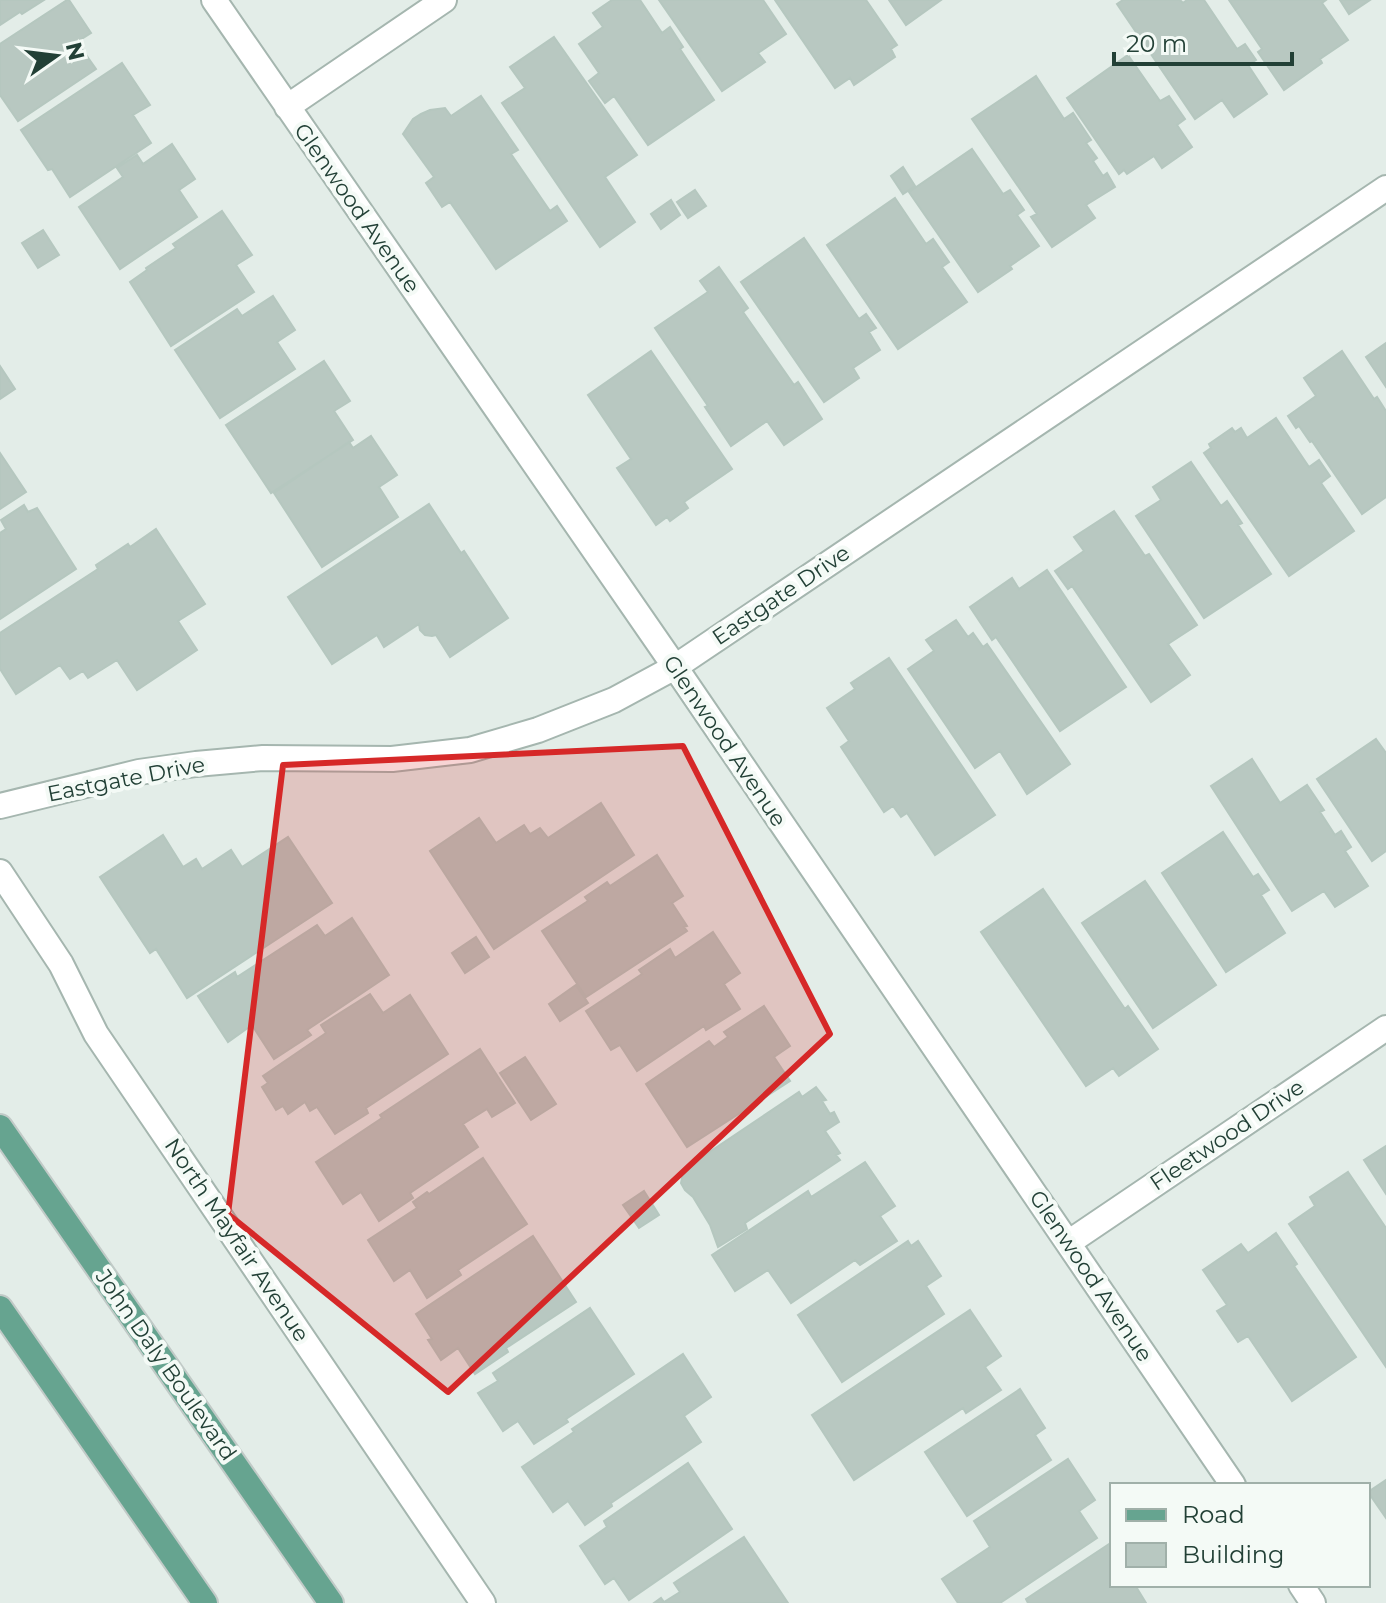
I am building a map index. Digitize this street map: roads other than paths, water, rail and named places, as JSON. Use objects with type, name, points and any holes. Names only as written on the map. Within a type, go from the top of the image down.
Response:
[{"type":"main road","name":"John Daly Boulevard","points":[[0,1127],[331,1603]]},
{"type":"main road","points":[[0,1308],[205,1603]]},
{"type":"street","name":"Glenwood Avenue","points":[[214,0],[675,667],[1232,1483]]},
{"type":"street","points":[[287,107],[444,0]]},
{"type":"street","name":"Eastgate Drive","points":[[0,806],[139,772],[196,764],[263,758],[392,759],[470,750],[538,730],[614,700],[675,667],[1386,188]]},
{"type":"street","name":"North Mayfair Avenue","points":[[0,872],[61,964],[96,1034],[483,1603]]},
{"type":"street","name":"Fleetwood Drive","points":[[1068,1243],[1386,1028]]}]
